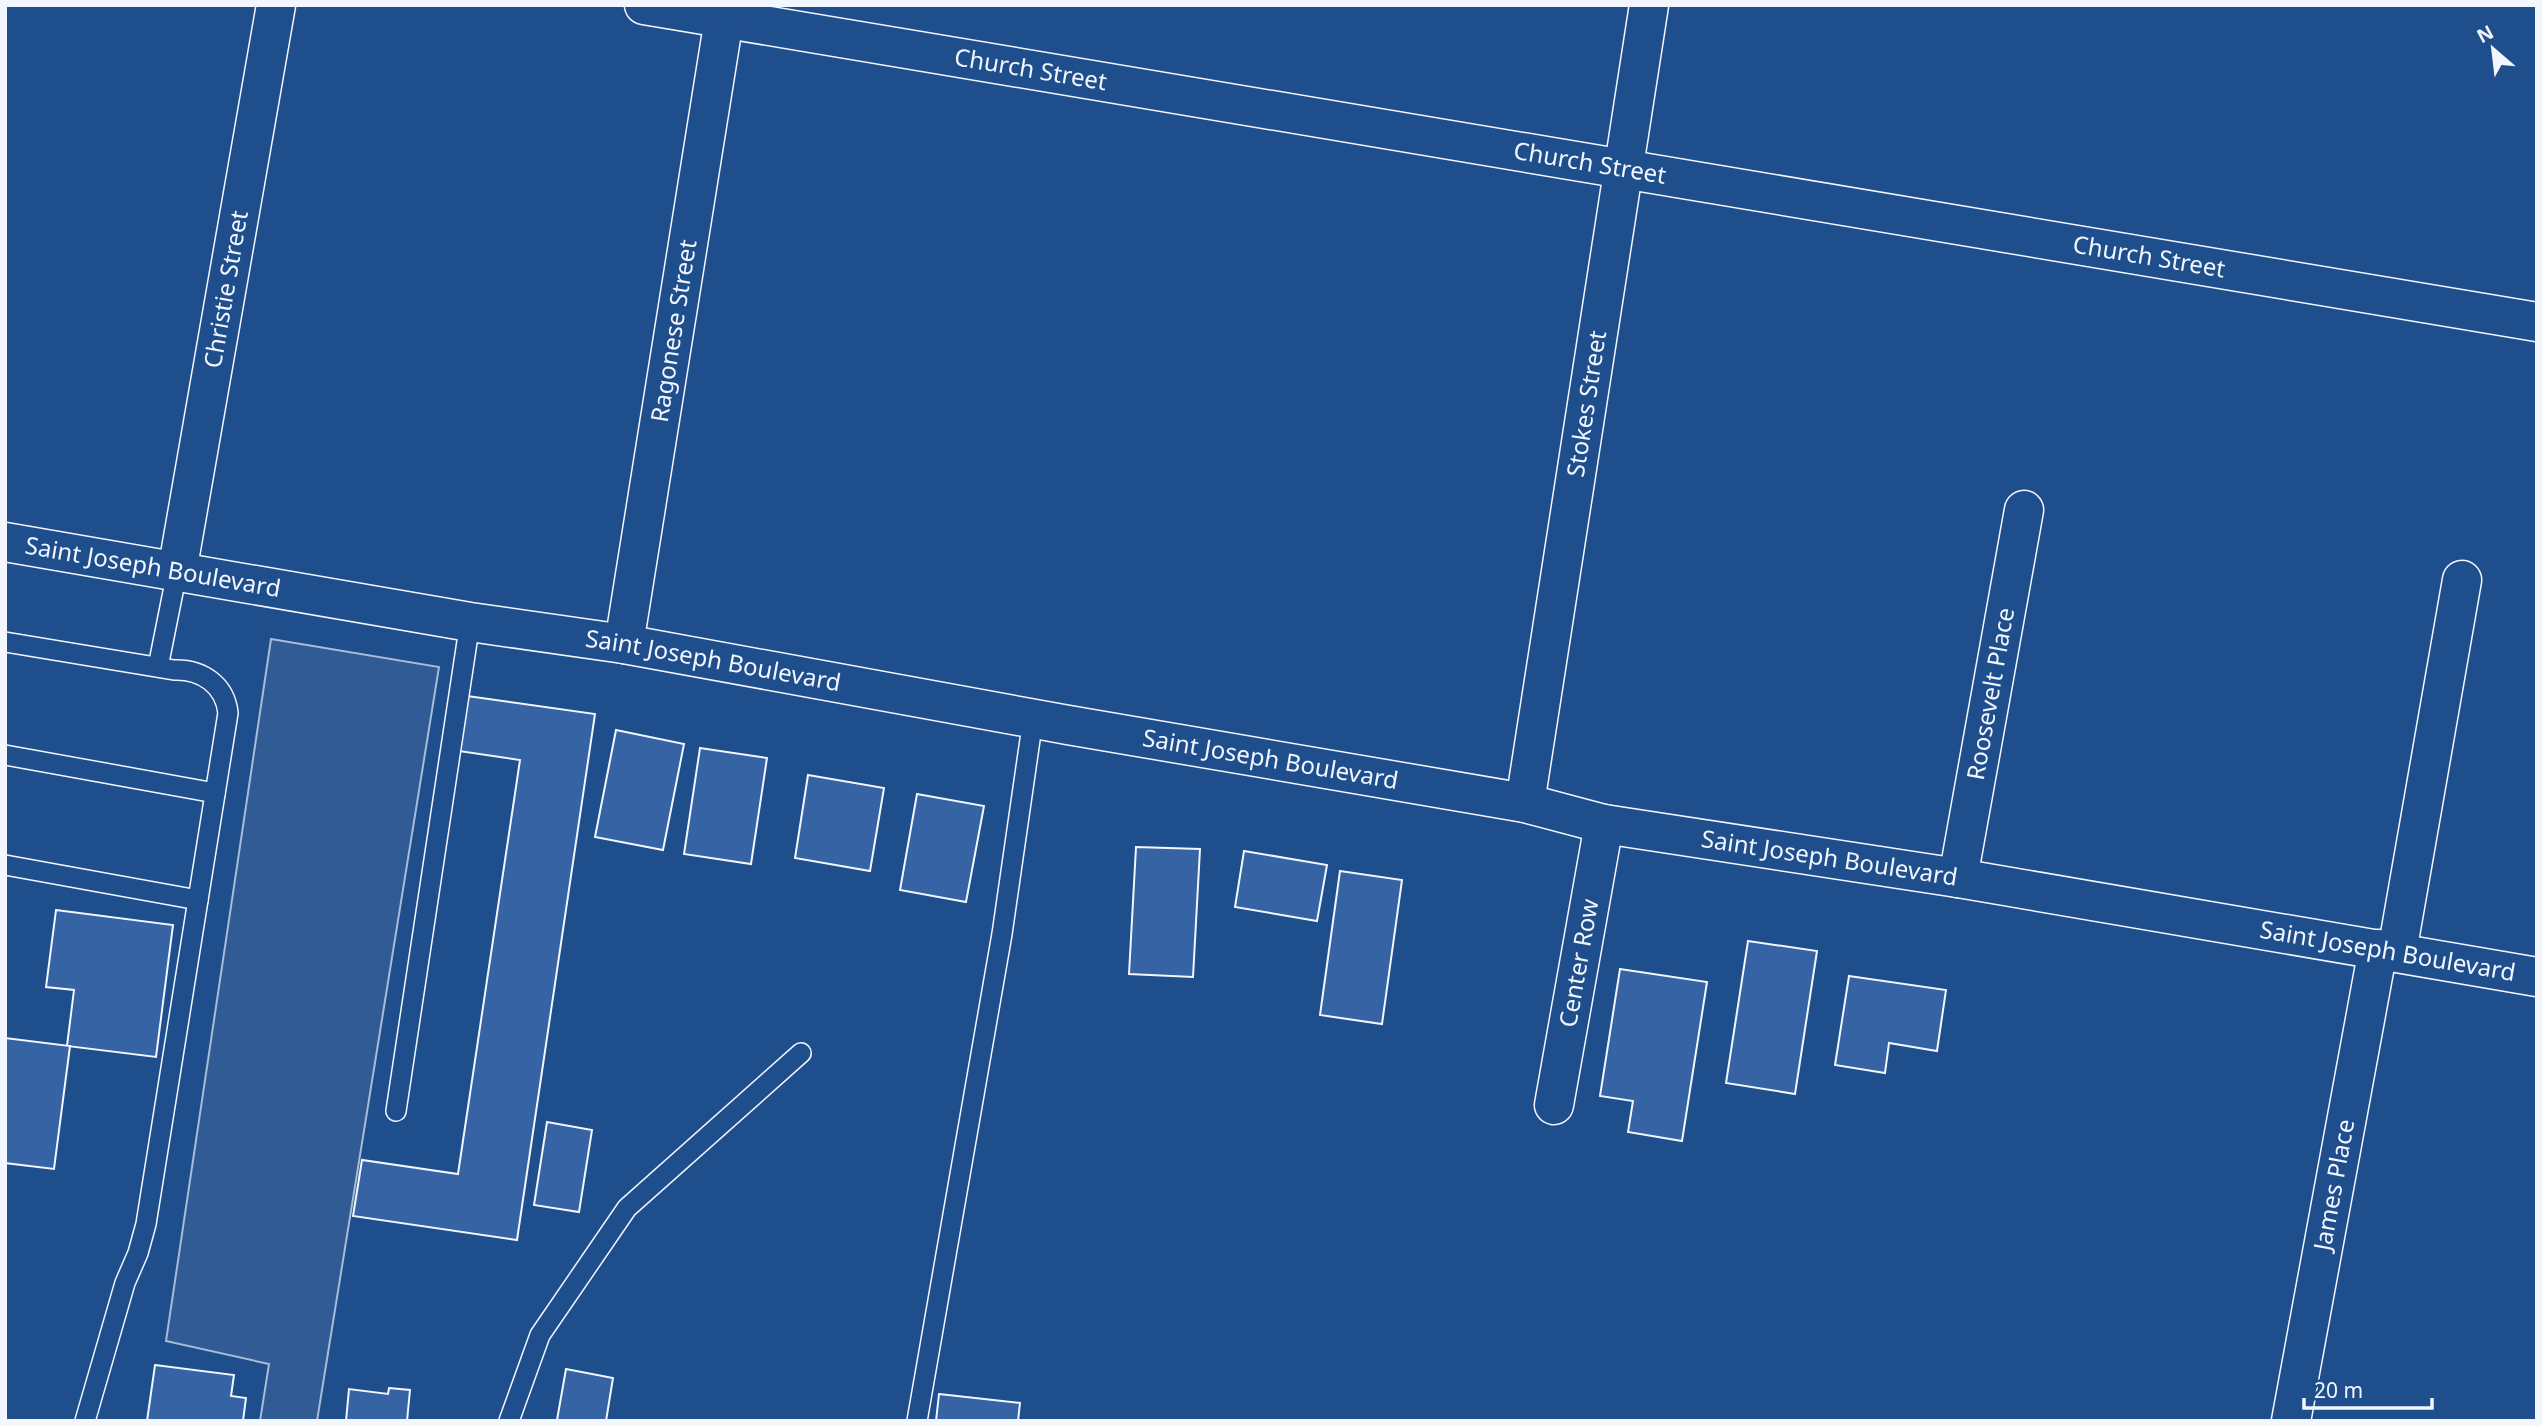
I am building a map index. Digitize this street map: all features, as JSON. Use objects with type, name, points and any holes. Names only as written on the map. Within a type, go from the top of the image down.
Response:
[{"type":"street","name":"Christie Street","points":[[177,572],[276,5]]},
{"type":"street","name":"Church Street","points":[[644,5],[2537,322]]},
{"type":"street","name":"Stokes Street","points":[[1525,803],[1649,5]]},
{"type":"street","name":"Ragonese Street","points":[[624,644],[724,19]]},
{"type":"street","name":"Roosevelt Place","points":[[1958,878],[2024,510]]},
{"type":"street","name":"Saint Joseph Boulevard","points":[[5,542],[470,622],[624,644],[1033,719],[1525,803],[1604,824],[1958,878],[2537,976]]},
{"type":"street","name":"James Place","points":[[2291,1421],[2462,580]]},
{"type":"street","name":"Center Row","points":[[1554,1105],[1604,824]]},
{"type":"lane","points":[[158,667],[177,572]]},
{"type":"lane","points":[[396,1111],[470,622]]},
{"type":"lane","points":[[5,642],[158,667],[190,669],[208,677],[226,698],[228,713],[146,1224],[138,1253],[125,1283],[85,1421]]},
{"type":"lane","points":[[918,1421],[1002,934],[1033,719]]},
{"type":"lane","points":[[5,755],[215,793]]},
{"type":"lane","points":[[5,865],[198,900]]},
{"type":"lane","points":[[509,1421],[540,1335],[627,1208],[801,1053]]},
{"type":"shaded area","points":[[271,639],[439,667],[317,1421],[260,1421],[269,1364],[166,1341]]},
{"type":"building","points":[[460,695],[595,714],[517,1240],[353,1216],[362,1160],[458,1174],[520,760],[452,750]]},
{"type":"building","points":[[616,730],[684,744],[663,850],[595,837]]},
{"type":"building","points":[[700,748],[767,758],[751,864],[684,854]]},
{"type":"building","points":[[808,775],[884,788],[870,871],[795,858]]},
{"type":"building","points":[[917,794],[984,806],[966,902],[900,890]]},
{"type":"building","points":[[1136,847],[1200,849],[1193,977],[1129,974]]},
{"type":"building","points":[[1244,851],[1327,865],[1317,921],[1235,907]]},
{"type":"building","points":[[1340,871],[1402,880],[1382,1024],[1320,1015]]},
{"type":"building","points":[[56,910],[173,925],[156,1057],[67,1046],[74,990],[46,987]]},
{"type":"building","points":[[1748,941],[1817,951],[1795,1094],[1726,1083]]},
{"type":"building","points":[[1620,969],[1707,982],[1682,1141],[1628,1132],[1633,1101],[1600,1096]]},
{"type":"building","points":[[1849,976],[1946,990],[1937,1051],[1889,1043],[1885,1073],[1835,1065]]},
{"type":"building","points":[[5,1038],[70,1046],[54,1169],[5,1163]]},
{"type":"building","points":[[547,1122],[592,1130],[579,1212],[534,1205]]},
{"type":"building","points":[[155,1365],[234,1375],[231,1396],[246,1398],[243,1421],[147,1421]]},
{"type":"building","points":[[566,1369],[613,1378],[606,1421],[557,1420]]},
{"type":"building","points":[[389,1388],[410,1390],[407,1421],[346,1421],[349,1389],[388,1394]]},
{"type":"building","points":[[939,1394],[1020,1403],[1018,1421],[936,1421]]}]
